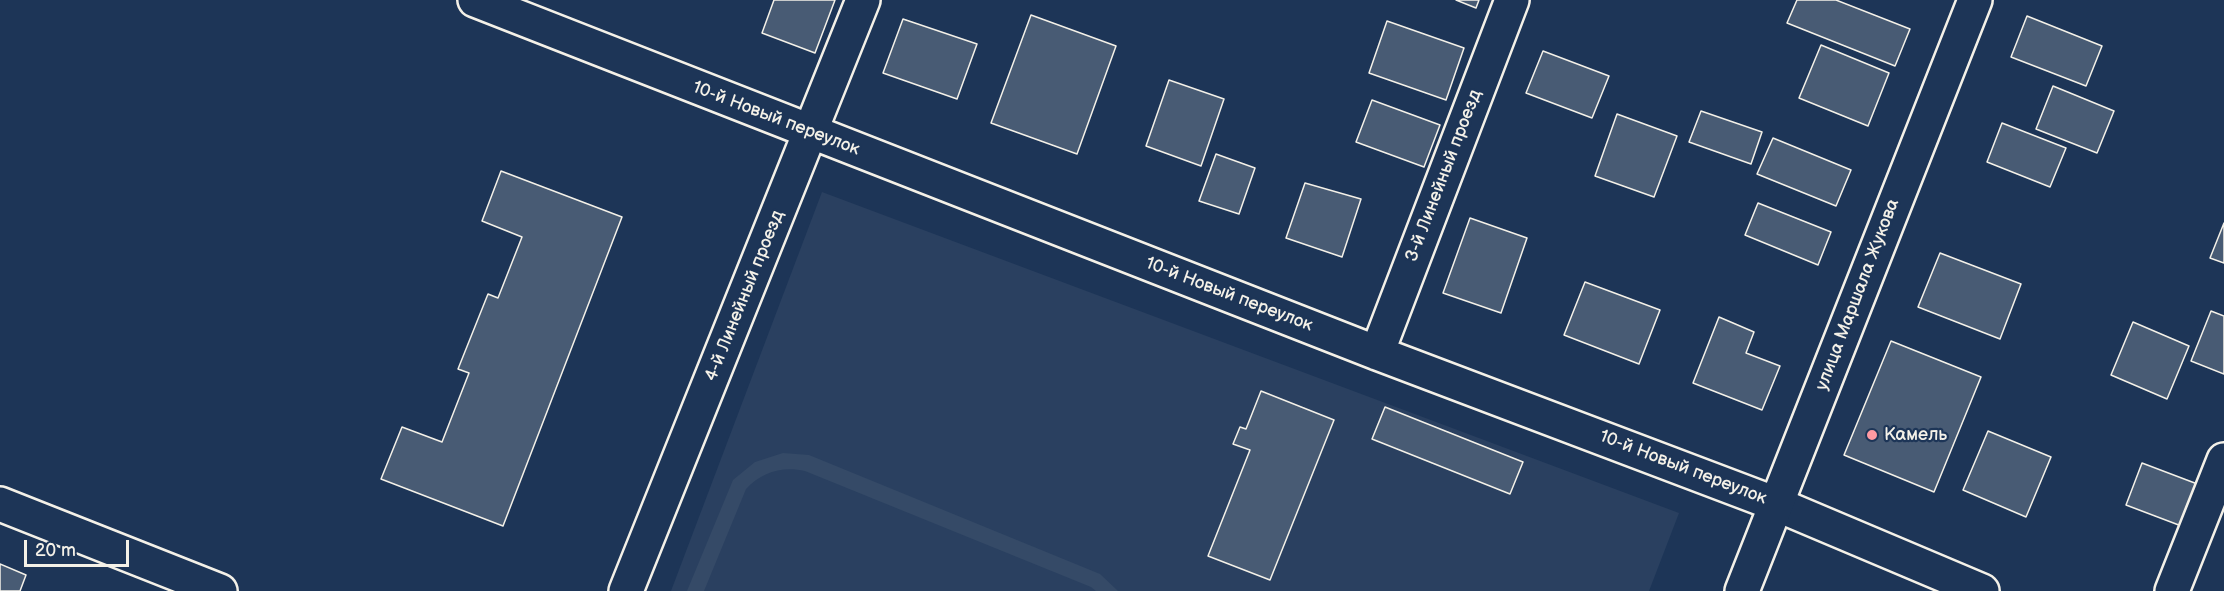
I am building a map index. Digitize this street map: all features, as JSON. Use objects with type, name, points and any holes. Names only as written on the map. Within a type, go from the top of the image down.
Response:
[{"type":"street","name":"10-й Новый переулок","points":[[475,0],[1377,353],[1776,504],[1982,591]]},
{"type":"street","name":"4-й Линейный проезд","points":[[626,591],[862,0]]},
{"type":"street","name":"3-й Линейный проезд","points":[[1377,353],[1512,0]]},
{"type":"street","name":"улица Маршала Жукова","points":[[1743,591],[1975,0]]},
{"type":"street","points":[[2172,591],[2224,459]]},
{"type":"street","points":[[0,504],[179,583],[220,591]]},
{"type":"shaded area","points":[[822,192],[1679,513],[1649,591],[671,591]]},
{"type":"shaded area","points":[[783,453],[809,455],[1100,574],[1118,591],[1096,591],[805,471],[788,469],[759,478],[746,489],[704,591],[687,591],[733,480],[755,462]]},
{"type":"building","points":[[774,0],[835,0],[815,53],[762,33]]},
{"type":"building","points":[[1456,0],[1479,0],[1476,8]]},
{"type":"building","points":[[1797,0],[1836,0],[1910,29],[1895,66],[1787,23]]},
{"type":"building","points":[[1031,15],[1116,46],[1077,154],[991,123]]},
{"type":"building","points":[[2027,16],[2102,46],[2086,86],[2011,57]]},
{"type":"building","points":[[903,19],[977,44],[957,99],[883,73]]},
{"type":"building","points":[[1387,21],[1464,48],[1446,100],[1369,73]]},
{"type":"building","points":[[1821,45],[1889,73],[1868,126],[1799,98]]},
{"type":"building","points":[[1543,51],[1609,76],[1592,118],[1526,93]]},
{"type":"building","points":[[1169,80],[1224,99],[1201,166],[1146,146]]},
{"type":"building","points":[[2053,86],[2114,111],[2097,153],[2036,129]]},
{"type":"building","points":[[1372,100],[1440,125],[1424,167],[1356,142]]},
{"type":"building","points":[[1701,111],[1762,132],[1751,164],[1689,142]]},
{"type":"building","points":[[1617,114],[1677,136],[1654,197],[1595,176]]},
{"type":"building","points":[[2002,123],[2066,148],[2050,187],[1987,162]]},
{"type":"building","points":[[1773,138],[1851,170],[1836,206],[1757,174]]},
{"type":"building","points":[[1216,154],[1255,168],[1239,214],[1199,201]]},
{"type":"building","points":[[501,171],[622,217],[503,526],[381,479],[402,427],[442,442],[469,373],[458,369],[488,294],[498,298],[522,237],[482,221]]},
{"type":"building","points":[[1305,183],[1361,199],[1342,257],[1286,238]]},
{"type":"building","points":[[1758,203],[1831,232],[1818,265],[1745,235]]},
{"type":"building","points":[[1470,218],[1527,238],[1501,313],[1443,293]]},
{"type":"building","points":[[2224,223],[2224,263],[2210,258]]},
{"type":"building","points":[[1940,253],[2021,284],[2000,339],[1918,307]]},
{"type":"building","points":[[1585,282],[1660,310],[1639,364],[1564,335]]},
{"type":"building","points":[[2211,311],[2224,316],[2224,374],[2191,361]]},
{"type":"building","points":[[1719,317],[1754,332],[1746,353],[1780,366],[1762,410],[1693,383]]},
{"type":"building","points":[[2133,322],[2189,346],[2167,399],[2111,375]]},
{"type":"building","points":[[1891,341],[1981,377],[1934,492],[1844,455]]},
{"type":"building","points":[[1261,391],[1334,420],[1270,580],[1208,556],[1250,450],[1233,444],[1240,427],[1246,429]]},
{"type":"building","points":[[1385,407],[1523,462],[1510,494],[1372,439]]},
{"type":"building","points":[[1988,431],[2051,457],[2026,517],[1963,490]]},
{"type":"building","points":[[2142,463],[2200,485],[2184,527],[2126,505]]},
{"type":"building","points":[[0,564],[26,575],[20,591],[0,591]]},
{"type":"place","name":"Камель","points":[[1872,435]]}]
